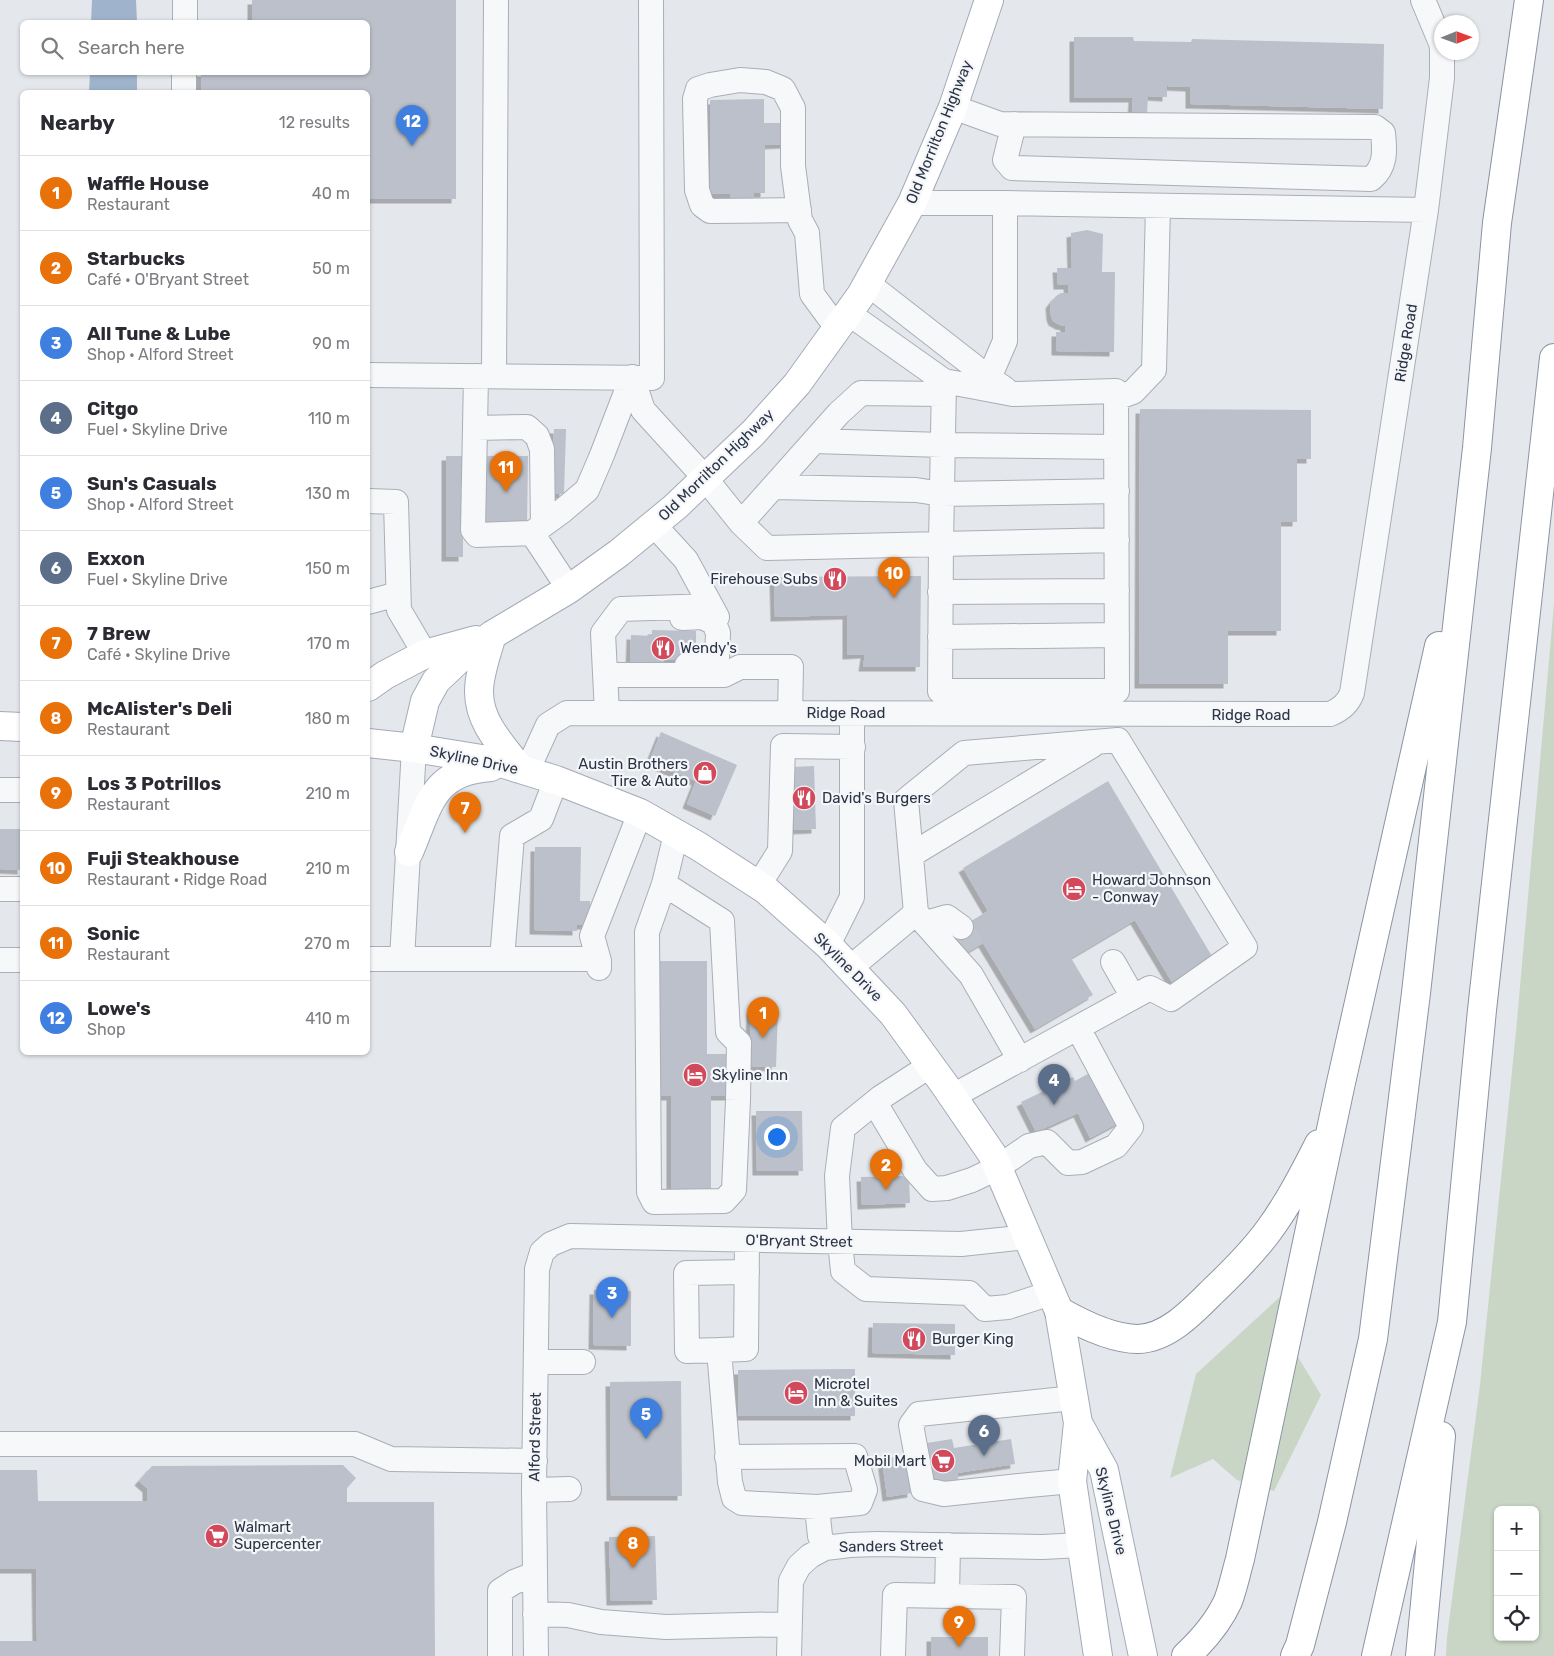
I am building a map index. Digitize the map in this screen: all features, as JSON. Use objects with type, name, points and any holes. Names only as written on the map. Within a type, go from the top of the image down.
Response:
[{"type":"main road","name":"Old Morrilton Highway","points":[[414,748],[425,701],[436,681],[457,661],[492,635],[569,589],[654,525],[753,433],[797,384],[867,283],[912,203],[952,107],[989,0]]},
{"type":"main road","points":[[1295,1656],[1300,1645],[1332,1522],[1373,1339],[1416,993],[1477,448],[1497,223],[1529,0]]},
{"type":"main road","points":[[1420,1656],[1482,1010],[1554,358]]},
{"type":"main road","points":[[1186,1656],[1212,1627],[1228,1601],[1240,1559],[1335,1114],[1446,618],[1477,448]]},
{"type":"main road","points":[[370,686],[418,657],[492,635]]},
{"type":"main road","points":[[492,635],[482,671],[479,691],[482,712],[491,731],[523,770]]},
{"type":"main road","points":[[0,726],[20,727]]},
{"type":"main road","name":"Skyline Drive","points":[[370,743],[414,748],[494,762],[556,780],[640,813],[758,886],[828,945],[893,1014],[953,1096],[992,1154],[1055,1302],[1076,1411],[1072,1482],[1098,1656]]},
{"type":"main road","points":[[409,852],[432,796],[449,778],[462,771],[478,768],[500,767],[523,770]]},
{"type":"main road","points":[[1055,1302],[1074,1320],[1116,1336],[1136,1339],[1148,1338],[1166,1331],[1194,1312],[1236,1269],[1269,1230],[1292,1195],[1335,1114]]},
{"type":"main road","points":[[1376,1656],[1452,1322]]},
{"type":"main road","name":"Skyline Drive","points":[[1076,1411],[1104,1470],[1143,1656]]},
{"type":"street","points":[[184,20],[185,0]]},
{"type":"street","points":[[496,0],[485,376],[476,428],[473,530],[478,535],[538,529],[587,490],[632,377]]},
{"type":"street","points":[[370,375],[652,378],[651,0]]},
{"type":"street","points":[[1423,0],[1434,26]]},
{"type":"street","name":"Ridge Road","points":[[523,770],[548,725],[567,713],[1330,714],[1337,711],[1349,701],[1352,693],[1426,210],[1442,78],[1442,60]]},
{"type":"street","points":[[184,75],[184,90]]},
{"type":"street","points":[[799,210],[710,210],[702,205],[697,190],[694,99],[698,89],[710,84],[740,80],[766,82],[783,89],[793,108],[793,166],[799,210],[800,220],[807,233],[812,294],[842,320],[944,387]]},
{"type":"street","points":[[952,107],[1000,124],[1014,124],[1375,127],[1383,133],[1386,153],[1378,173],[1371,179],[1012,168],[1005,160],[1014,124]]},
{"type":"street","points":[[912,203],[1426,210]]},
{"type":"street","points":[[989,378],[1005,341],[1005,203]]},
{"type":"street","points":[[1116,398],[1132,392],[1154,370],[1158,206]]},
{"type":"street","points":[[867,283],[989,378],[1013,394]]},
{"type":"street","points":[[632,377],[643,410],[705,478],[741,523],[767,548],[1117,540]]},
{"type":"street","points":[[741,523],[839,413],[861,393],[944,387],[1013,394],[1116,391],[1117,691],[940,691],[944,387]]},
{"type":"street","points":[[476,428],[528,427],[537,436],[542,449],[538,529],[569,589]]},
{"type":"street","points":[[814,441],[1116,447]]},
{"type":"street","points":[[773,487],[916,490],[942,494],[1116,491]]},
{"type":"street","points":[[370,501],[396,502],[398,602],[418,657]]},
{"type":"street","points":[[654,525],[686,560],[711,606],[740,667]]},
{"type":"street","points":[[940,592],[1117,591]]},
{"type":"street","points":[[370,602],[398,602]]},
{"type":"street","points":[[607,713],[603,633],[621,609],[711,606]]},
{"type":"street","points":[[627,609],[634,618],[703,618],[714,623],[718,633],[717,658],[711,664],[674,666],[664,675]]},
{"type":"street","points":[[940,637],[1117,635]]},
{"type":"street","points":[[605,675],[724,675],[740,667],[791,667],[790,713]]},
{"type":"street","points":[[828,945],[852,897],[852,713]]},
{"type":"street","points":[[953,1096],[1020,1060],[1150,988],[1171,999],[1244,947],[1118,740],[964,754],[906,800],[910,855],[921,918],[971,975],[1020,1060]]},
{"type":"street","points":[[910,855],[1098,742]]},
{"type":"street","points":[[758,886],[780,851],[784,746],[852,747]]},
{"type":"street","points":[[402,959],[414,748]]},
{"type":"street","points":[[502,959],[512,836],[541,819],[556,780]]},
{"type":"street","points":[[0,790],[20,790]]},
{"type":"street","points":[[370,960],[597,959],[599,964],[592,936],[640,813]]},
{"type":"street","points":[[664,884],[722,921],[728,1032],[739,1043],[734,1190],[724,1201],[654,1202],[649,1192],[647,932],[664,884],[676,834]]},
{"type":"street","points":[[0,889],[20,889]]},
{"type":"street","points":[[850,968],[921,918],[948,917],[961,927]]},
{"type":"street","points":[[971,975],[973,949]]},
{"type":"street","points":[[0,960],[20,960]]},
{"type":"street","points":[[1113,962],[1133,997]]},
{"type":"street","points":[[875,1103],[916,1170],[932,1189],[947,1188],[972,1180],[997,1168],[1029,1146],[1047,1142],[1068,1163],[1082,1162],[1116,1146],[1131,1127],[1078,1028]]},
{"type":"street","points":[[931,1065],[875,1103],[843,1128],[836,1176],[843,1271],[866,1289],[969,1293],[985,1309],[1055,1302]]},
{"type":"street","name":"O'Bryant Street","points":[[570,1236],[962,1244],[1027,1237]]},
{"type":"street","name":"Alford Street","points":[[536,1656],[534,1490],[537,1269],[542,1252],[552,1244],[570,1236]]},
{"type":"street","points":[[747,1240],[747,1272],[746,1349],[686,1351],[686,1273],[747,1272]]},
{"type":"street","points":[[719,1350],[726,1457],[734,1498],[742,1504],[817,1507],[860,1503],[865,1490],[855,1456],[726,1457]]},
{"type":"street","points":[[536,1362],[583,1362]]},
{"type":"street","points":[[1072,1482],[944,1494],[923,1489],[911,1425],[920,1414],[1076,1411]]},
{"type":"street","points":[[0,1444],[355,1444],[389,1458],[535,1461]]},
{"type":"street","points":[[534,1490],[570,1489]]},
{"type":"street","points":[[817,1507],[820,1536],[825,1548]]},
{"type":"street","name":"Sanders Street","points":[[789,1656],[791,1581],[799,1566],[810,1556],[825,1548],[850,1545],[1042,1547],[1082,1545]]},
{"type":"street","points":[[947,1596],[948,1545]]},
{"type":"street","points":[[500,1656],[500,1591],[514,1582],[535,1574]]},
{"type":"street","points":[[893,1656],[894,1595],[1014,1597],[1012,1656]]},
{"type":"street","points":[[535,1614],[568,1615],[601,1622],[666,1628],[789,1624]]},
{"type":"green space","points":[[1554,604],[1554,1656],[1446,1656],[1480,1385],[1516,1032]]},
{"type":"green space","points":[[1282,1295],[1311,1297],[1295,1352],[1321,1395],[1274,1491],[1237,1480],[1213,1459],[1170,1478],[1196,1374]]},
{"type":"water","points":[[92,0],[136,0],[137,20],[91,20]]},
{"type":"water","points":[[90,75],[137,75],[137,90],[89,90]]},
{"type":"building","points":[[252,0],[456,0],[456,199],[370,199],[370,90],[201,90],[201,75],[370,75],[370,20],[252,20]]},
{"type":"building","points":[[1074,37],[1133,37],[1134,41],[1191,42],[1192,39],[1384,44],[1383,109],[1190,104],[1190,87],[1167,86],[1167,97],[1148,96],[1147,115],[1132,115],[1133,98],[1074,98]]},
{"type":"building","points":[[764,99],[764,123],[786,123],[786,144],[765,145],[765,193],[754,193],[754,204],[730,204],[730,194],[710,194],[710,100]]},
{"type":"building","points":[[1087,230],[1103,234],[1102,272],[1115,272],[1114,352],[1056,351],[1056,332],[1065,332],[1065,326],[1053,321],[1050,304],[1061,293],[1069,293],[1068,285],[1058,285],[1057,268],[1072,268],[1071,233]]},
{"type":"building","points":[[1140,409],[1311,410],[1311,459],[1297,459],[1297,522],[1281,522],[1281,631],[1228,631],[1228,684],[1139,684]]},
{"type":"building","points":[[554,429],[566,429],[564,494],[552,494]]},
{"type":"building","points":[[446,456],[463,456],[463,557],[446,557]]},
{"type":"building","points":[[486,456],[528,456],[527,527],[484,528]]},
{"type":"building","points":[[921,576],[920,667],[863,667],[865,654],[847,655],[847,615],[775,617],[774,577]]},
{"type":"building","name":"Wendy's","points":[[652,630],[696,631],[696,660],[664,660],[663,666],[630,666],[631,635],[652,636]]},
{"type":"building","name":"Austin Brothers Tire & Auto","points":[[661,732],[737,765],[715,816],[687,804],[696,781],[649,762]]},
{"type":"building","name":"David's Burgers","points":[[814,766],[816,829],[794,830],[793,767]]},
{"type":"building","name":"Howard Johnson - Conway","points":[[1108,781],[1213,958],[1172,982],[1135,920],[1071,958],[1093,995],[1035,1029],[983,943],[961,956],[949,934],[988,911],[963,868]]},
{"type":"building","points":[[0,829],[20,829],[20,870],[0,869]]},
{"type":"building","points":[[535,847],[581,847],[580,901],[590,901],[590,925],[577,925],[577,931],[534,930]]},
{"type":"building","name":"Skyline Inn","points":[[656,961],[707,961],[707,1054],[735,1054],[735,1096],[711,1096],[711,1196],[671,1195],[671,1096],[655,1096]]},
{"type":"building","points":[[751,1009],[778,1010],[776,1067],[749,1066]]},
{"type":"building","points":[[1095,1070],[1122,1121],[1090,1138],[1078,1113],[1036,1132],[1021,1102],[1073,1077],[1075,1081]]},
{"type":"building","points":[[756,1111],[802,1111],[803,1171],[757,1171]]},
{"type":"building","points":[[909,1176],[910,1203],[862,1205],[861,1177]]},
{"type":"building","points":[[594,1290],[631,1291],[631,1346],[593,1345]]},
{"type":"building","name":"Burger King","points":[[873,1323],[955,1324],[955,1355],[872,1353]]},
{"type":"building","name":"Microtel Inn & Suites","points":[[855,1369],[855,1416],[738,1416],[738,1370]]},
{"type":"building","points":[[681,1381],[682,1496],[611,1496],[610,1382]]},
{"type":"building","points":[[952,1439],[954,1448],[1011,1439],[1015,1464],[957,1473],[959,1482],[934,1486],[927,1443]]},
{"type":"building","points":[[907,1455],[912,1493],[887,1497],[882,1459]]},
{"type":"building","name":"Walmart Supercenter","points":[[343,1465],[356,1478],[347,1488],[347,1502],[434,1502],[435,1656],[0,1656],[0,1641],[37,1641],[36,1569],[0,1569],[0,1470],[37,1470],[38,1501],[147,1501],[147,1488],[139,1481],[152,1466]]},
{"type":"building","points":[[655,1536],[657,1600],[611,1601],[609,1537]]},
{"type":"building","points":[[931,1637],[988,1637],[988,1656],[931,1656]]},
{"type":"tunnel","points":[[961,927],[973,949]]},
{"type":"place","name":"Lowe's","points":[[412,146]]},
{"type":"place","name":"Sonic","points":[[506,492]]},
{"type":"place","name":"Firehouse Subs","points":[[835,579]]},
{"type":"place","name":"Fuji Steakhouse","points":[[894,598]]},
{"type":"place","name":"Wendy's","points":[[663,648]]},
{"type":"place","name":"Austin Brothers Tire & Auto","points":[[705,773]]},
{"type":"place","name":"David's Burgers","points":[[804,798]]},
{"type":"place","name":"7 Brew","points":[[465,833]]},
{"type":"place","name":"Howard Johnson - Conway","points":[[1074,889]]},
{"type":"place","name":"Waffle House","points":[[763,1038]]},
{"type":"place","name":"Skyline Inn","points":[[695,1075]]},
{"type":"place","name":"Citgo","points":[[1054,1105]]},
{"type":"place","name":"Starbucks","points":[[886,1190]]},
{"type":"place","name":"All Tune & Lube","points":[[612,1318]]},
{"type":"place","name":"Burger King","points":[[914,1339]]},
{"type":"place","name":"Microtel Inn & Suites","points":[[796,1393]]},
{"type":"place","name":"Sun's Casuals","points":[[646,1439]]},
{"type":"place","name":"Exxon","points":[[984,1456]]},
{"type":"place","name":"Mobil Mart","points":[[943,1461]]},
{"type":"place","name":"Walmart Supercenter","points":[[217,1536]]},
{"type":"place","name":"McAlister's Deli","points":[[633,1568]]},
{"type":"place","name":"Los 3 Potrillos","points":[[959,1647]]}]
